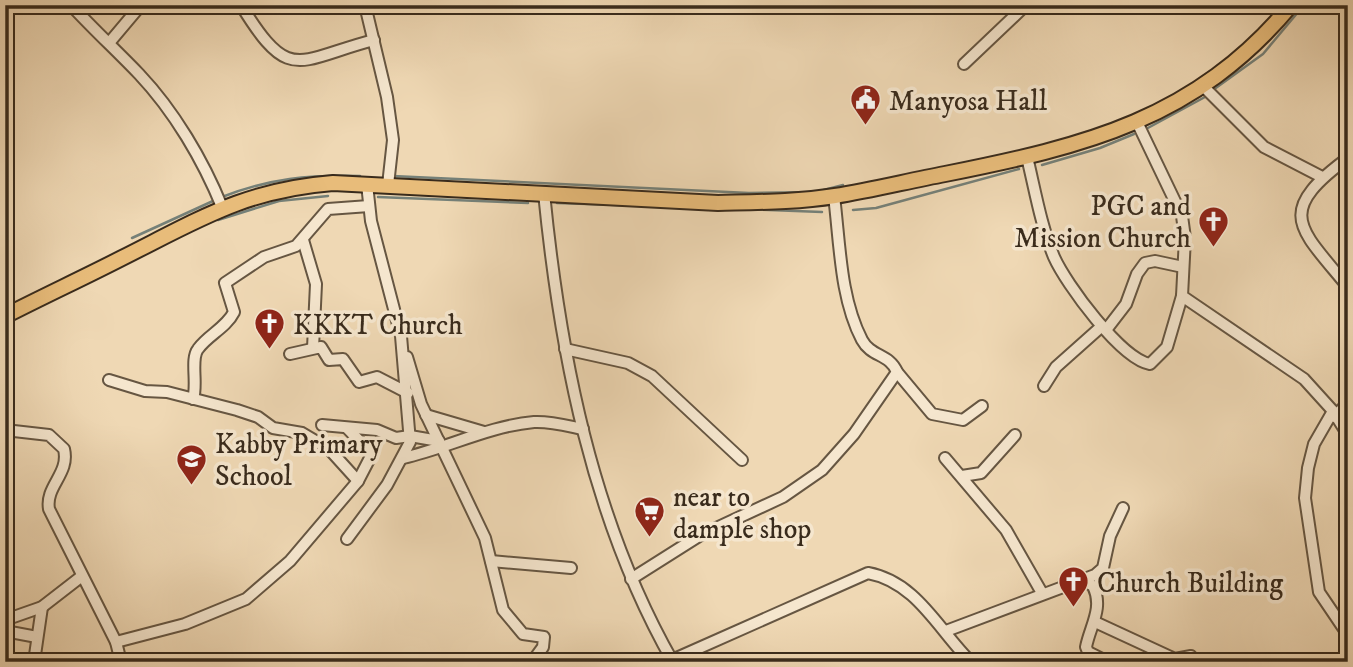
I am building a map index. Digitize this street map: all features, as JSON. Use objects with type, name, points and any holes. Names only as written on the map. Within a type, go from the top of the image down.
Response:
[{"type":"main road","points":[[5,316],[222,207],[264,192],[300,185],[367,184],[718,203],[834,196],[1027,157],[1092,139],[1137,122],[1203,86],[1242,57],[1282,9]]},
{"type":"street","points":[[71,5],[142,76],[204,166],[222,207]]},
{"type":"street","points":[[108,43],[141,5]]},
{"type":"street","points":[[241,5],[260,36],[274,52],[289,61],[318,58],[374,40]]},
{"type":"street","points":[[365,5],[393,140],[388,185]]},
{"type":"street","points":[[964,64],[1026,5]]},
{"type":"street","points":[[1203,86],[1264,147],[1322,177]]},
{"type":"street","points":[[1027,157],[1053,255],[1069,282],[1104,328],[1139,360],[1150,364],[1167,347],[1182,296],[1185,238],[1182,216],[1137,122]]},
{"type":"street","points":[[1348,158],[1322,177],[1307,193],[1301,210],[1303,232],[1348,287]]},
{"type":"street","points":[[367,184],[369,206],[421,404],[485,538],[498,597],[508,618],[523,634],[544,637],[543,647],[532,662]]},
{"type":"street","points":[[544,193],[553,289],[583,429],[621,557],[673,661],[865,573],[897,584],[931,612],[971,662]]},
{"type":"street","points":[[834,196],[849,311],[869,350],[889,359],[932,414],[962,420],[982,406]]},
{"type":"street","points":[[193,399],[197,386],[194,359],[196,350],[234,312],[226,282],[264,257],[303,240],[328,209],[369,206]]},
{"type":"street","points":[[303,240],[316,284],[313,348]]},
{"type":"street","points":[[1044,387],[1056,366],[1104,328],[1126,304],[1137,274],[1145,263],[1155,261],[1183,267]]},
{"type":"street","points":[[1182,296],[1282,361],[1304,379],[1348,435]]},
{"type":"street","points":[[346,539],[403,458],[410,436],[401,336]]},
{"type":"street","points":[[290,354],[313,348],[324,349],[329,360],[343,359],[359,382],[377,377],[404,390],[421,404]]},
{"type":"street","points":[[565,349],[628,363],[652,376],[742,460]]},
{"type":"street","points":[[631,579],[699,536],[783,497],[822,470],[854,434],[897,372]]},
{"type":"street","points":[[109,380],[145,391],[193,399],[249,413],[273,428],[312,437],[329,449],[358,481]]},
{"type":"street","points":[[1344,629],[1319,592],[1306,498],[1308,468],[1314,444],[1334,414],[1348,402]]},
{"type":"street","points":[[426,415],[484,432]]},
{"type":"street","points":[[403,458],[484,432],[537,422],[583,429]]},
{"type":"street","points":[[322,425],[377,430],[396,438],[410,436],[442,444]]},
{"type":"street","points":[[116,642],[185,624],[246,598],[278,573],[358,481],[372,454],[347,428]]},
{"type":"street","points":[[5,430],[49,435],[64,449],[65,469],[47,500],[49,509],[116,642],[121,662]]},
{"type":"street","points":[[962,476],[981,472],[990,466],[1014,435]]},
{"type":"street","points":[[944,458],[1006,530],[1042,593]]},
{"type":"street","points":[[946,631],[1095,575],[1103,568],[1110,536],[1123,508]]},
{"type":"street","points":[[491,561],[571,568]]},
{"type":"street","points":[[5,620],[43,607],[82,576]]},
{"type":"street","points":[[1083,580],[1094,586],[1096,592],[1095,622],[1086,647],[1088,652],[1108,662]]},
{"type":"street","points":[[34,662],[43,607]]},
{"type":"street","points":[[1095,622],[1175,659],[1191,656]]},
{"type":"street","points":[[5,631],[37,637]]},
{"type":"waterway","points":[[1213,90],[1263,54],[1304,5]]},
{"type":"waterway","points":[[1146,129],[1205,97]]},
{"type":"waterway","points":[[1042,165],[1100,148],[1134,134]]},
{"type":"waterway","points":[[853,210],[876,208],[1019,169]]},
{"type":"waterway","points":[[222,197],[290,179],[360,176]]},
{"type":"waterway","points":[[393,176],[749,193],[816,192],[843,185]]},
{"type":"waterway","points":[[218,220],[279,201],[328,196]]},
{"type":"waterway","points":[[378,197],[528,203]]},
{"type":"waterway","points":[[132,238],[213,201]]},
{"type":"waterway","points":[[557,203],[647,206]]},
{"type":"waterway","points":[[742,209],[822,212]]},
{"type":"place","name":"Manyosa Hall","points":[[866,127]]},
{"type":"place","name":"PGC and Mission Church","points":[[1214,248]]},
{"type":"place","name":"KKKT Church","points":[[270,351]]},
{"type":"place","name":"Kabby Primary School","points":[[192,486]]},
{"type":"place","name":"near to dample shop","points":[[650,539]]},
{"type":"place","name":"Church Building","points":[[1074,609]]}]
